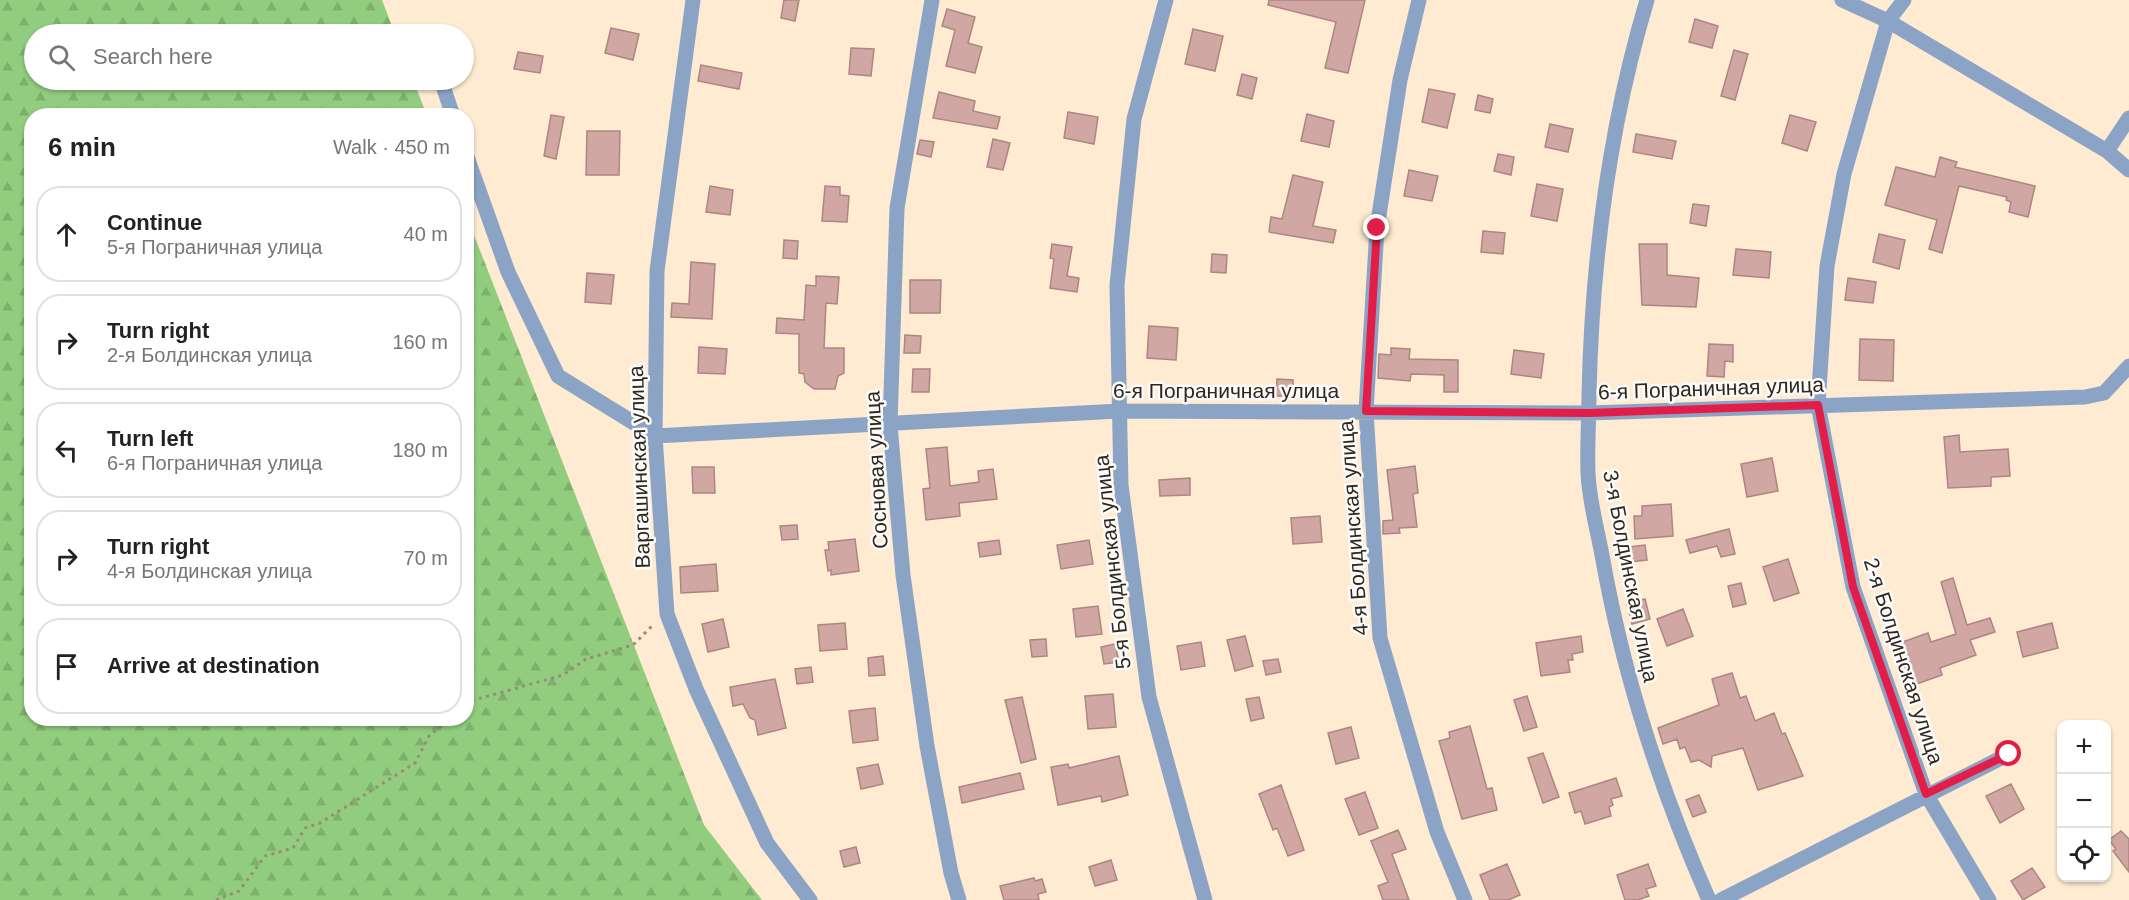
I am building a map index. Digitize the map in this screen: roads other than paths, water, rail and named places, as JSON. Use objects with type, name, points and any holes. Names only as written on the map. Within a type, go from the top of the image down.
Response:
[{"type":"street","name":"Варгашинская улица","points":[[693,0],[657,271],[655,436],[667,614],[696,689],[767,843],[810,900]]},
{"type":"street","name":"Сосновая улица","points":[[932,0],[897,208],[890,425],[903,574],[927,746],[951,873],[959,900]]},
{"type":"street","name":"5-я Болдинская улица","points":[[1166,0],[1134,119],[1117,285],[1121,485],[1149,697],[1204,900]]},
{"type":"street","name":"4-я Болдинская улица","points":[[1419,0],[1400,80],[1377,228],[1366,411],[1380,638],[1437,832],[1465,900]]},
{"type":"street","name":"3-я Болдинская улица","points":[[1647,0],[1628,63],[1605,193],[1591,317],[1588,474],[1606,578],[1632,694],[1674,820],[1709,900]]},
{"type":"street","points":[[1842,0],[1888,21],[2107,151],[2129,170]]},
{"type":"street","name":"2-я Болдинская улица","points":[[1904,0],[1888,21],[1844,174],[1827,266],[1818,405],[1853,587],[1926,794],[1989,900]]},
{"type":"street","points":[[444,90],[450,108]]},
{"type":"street","points":[[2107,151],[2129,118]]},
{"type":"street","points":[[474,176],[508,272],[558,376],[655,436]]},
{"type":"street","name":"6-я Пограничная улица","points":[[655,436],[1119,411],[1589,413],[2085,397],[2104,393],[2129,366]]},
{"type":"street","points":[[1721,900],[1926,794],[2009,754]]}]
